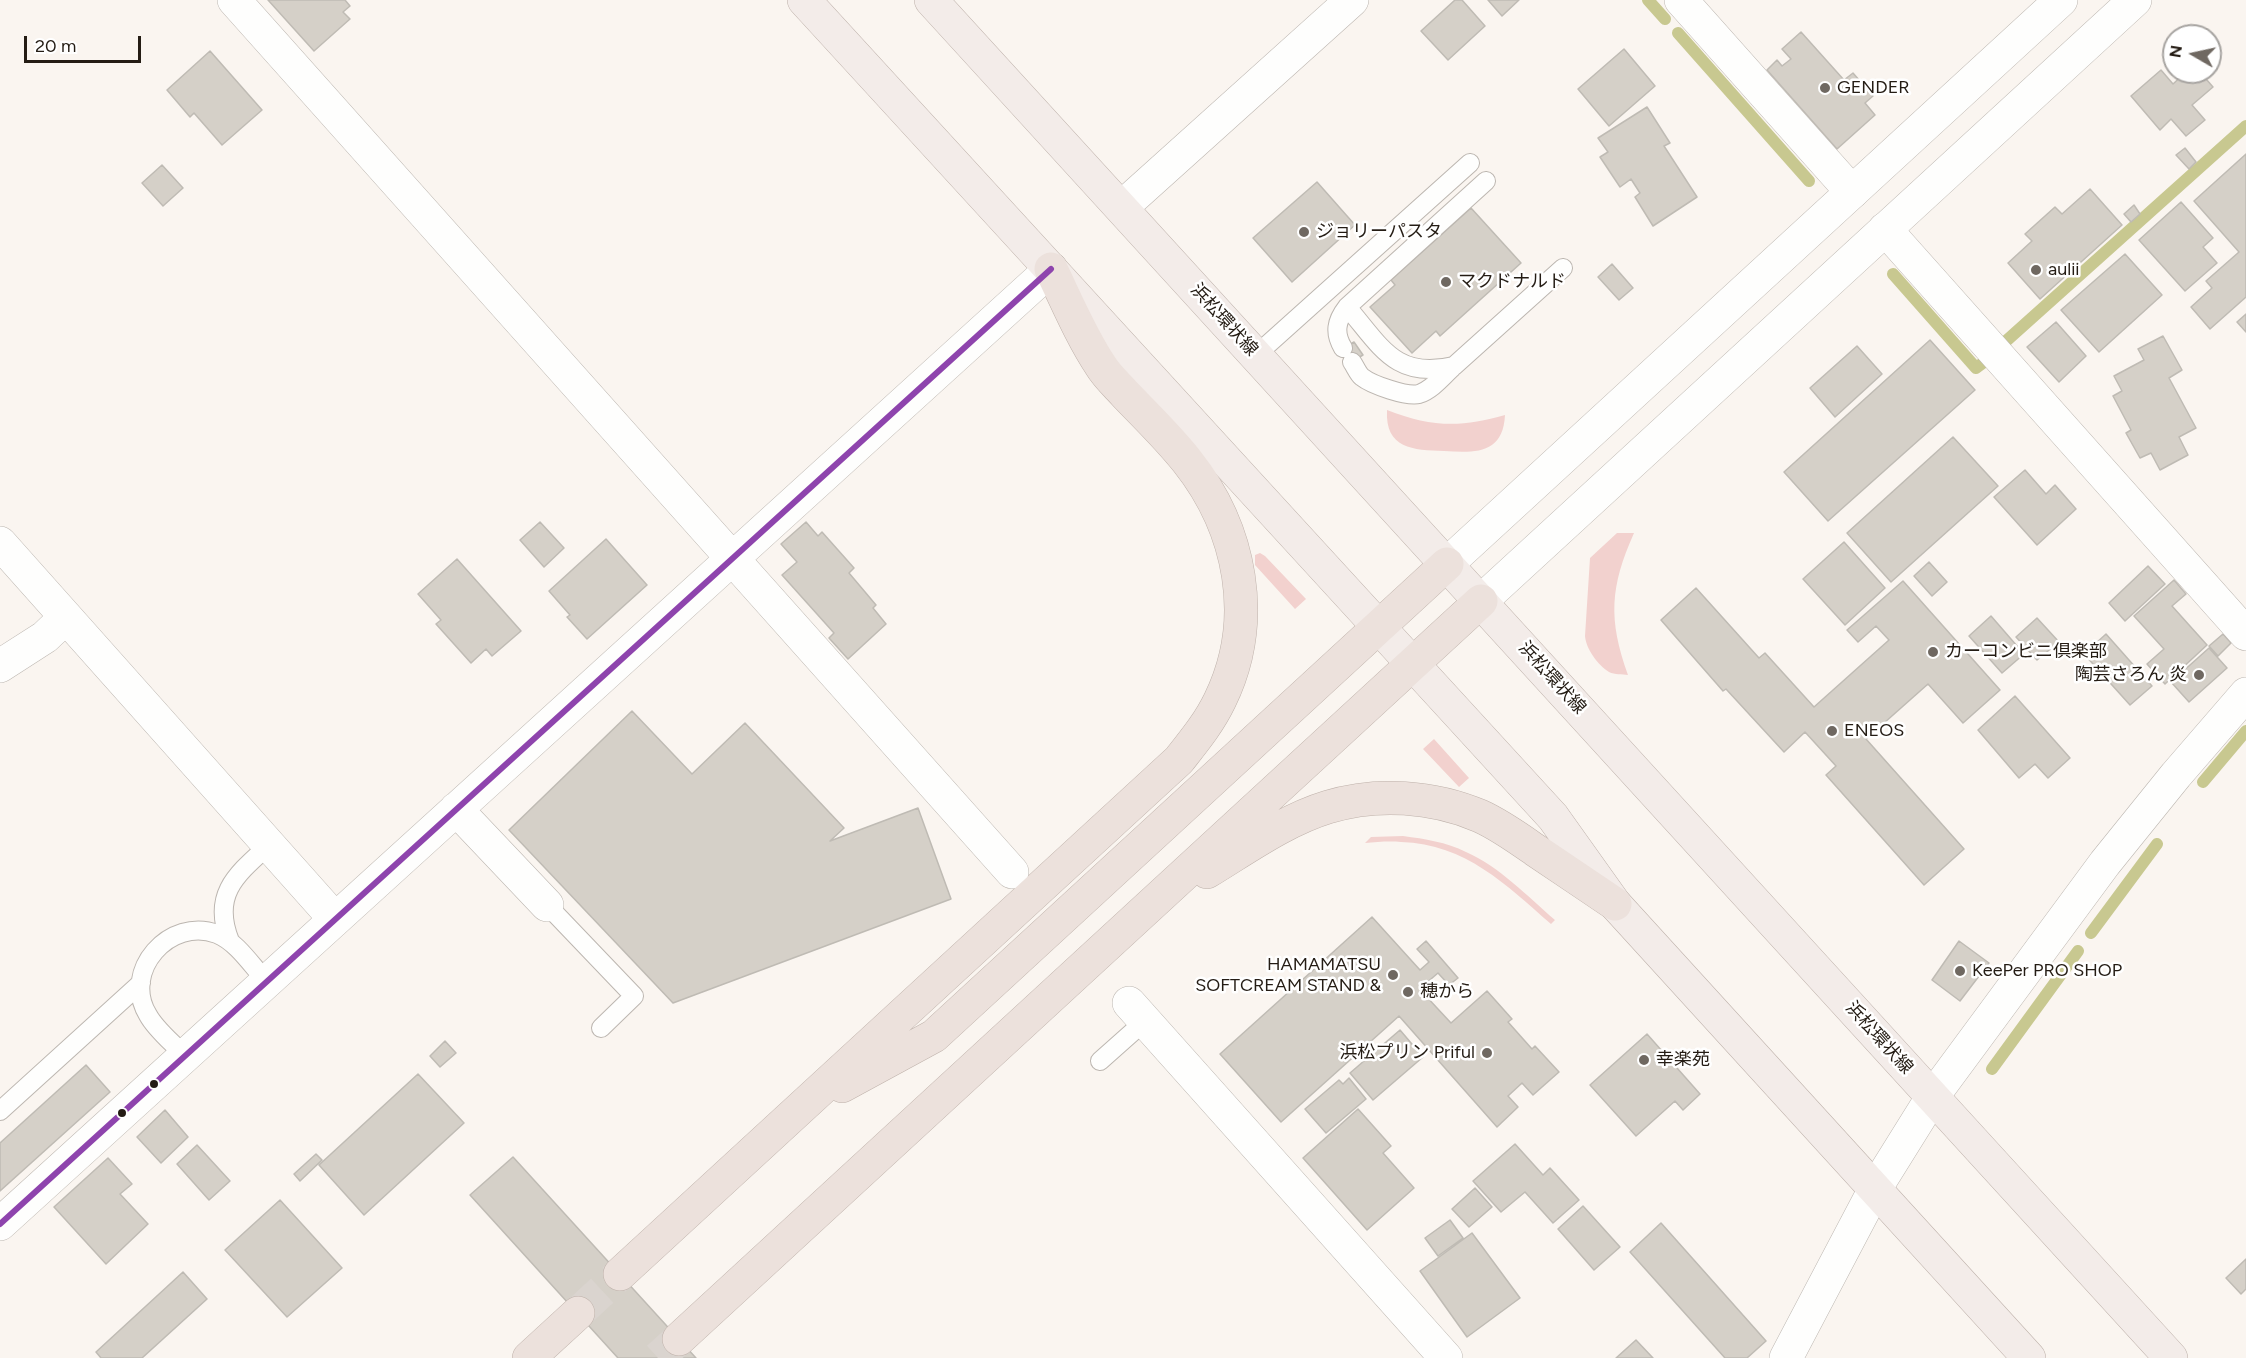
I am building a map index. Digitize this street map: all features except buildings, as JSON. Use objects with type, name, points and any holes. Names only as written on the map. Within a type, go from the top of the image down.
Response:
[{"type":"highway","points":[[620,1274],[1179,760],[1202,731],[1220,700],[1234,665],[1240,629],[1240,592],[1235,556],[1224,521],[1207,488],[1185,459],[1101,367],[1051,269]]},
{"type":"highway","points":[[801,1108],[934,1036],[1447,564]]},
{"type":"highway","points":[[679,1339],[1481,601]]},
{"type":"highway","points":[[1151,904],[1291,822],[1318,811],[1366,799],[1406,798],[1444,804],[1481,817],[1516,837],[1615,904]]},
{"type":"highway","points":[[529,1358],[578,1313]]},
{"type":"main road","points":[[804,0],[1553,817],[1615,904],[2029,1358]]},
{"type":"main road","name":"浜松環状線","points":[[931,0],[2171,1358]]},
{"type":"street","points":[[234,0],[1012,872]]},
{"type":"street","points":[[1122,207],[1352,0]]},
{"type":"street","points":[[1681,0],[1852,192]]},
{"type":"street","points":[[1447,564],[2061,0]]},
{"type":"street","points":[[1481,601],[2135,0]]},
{"type":"street","points":[[1886,230],[2246,634]]},
{"type":"street","points":[[0,1224],[1051,269]]},
{"type":"street","points":[[0,543],[335,919]]},
{"type":"street","points":[[0,666],[45,637],[66,617]]},
{"type":"street","points":[[1786,1358],[1875,1189],[1933,1096],[2146,810],[2246,694]]},
{"type":"street","points":[[456,809],[547,905]]},
{"type":"street","points":[[1137,1012],[1446,1358]]},
{"type":"lane","points":[[1256,355],[1470,163]]},
{"type":"lane","points":[[1486,181],[1347,307],[1339,317],[1337,329],[1339,341],[1361,377],[1398,393],[1419,394],[1428,389],[1563,268]]},
{"type":"lane","points":[[1347,307],[1393,359],[1412,368],[1433,371],[1454,366]]},
{"type":"lane","points":[[267,982],[230,941],[224,927],[223,912],[231,882],[269,845]]},
{"type":"lane","points":[[547,905],[634,996],[601,1028]]},
{"type":"lane","points":[[185,1056],[148,1016],[142,1002],[142,971],[149,957],[172,936],[201,931],[216,934],[230,941]]},
{"type":"lane","points":[[0,1111],[141,983]]},
{"type":"lane","points":[[1100,1061],[1137,1012]]},
{"type":"shaded area","points":[[1387,410],[1417,420],[1446,424],[1474,422],[1505,415],[1503,428],[1493,444],[1477,451],[1456,452],[1422,450],[1403,445],[1391,433]]},
{"type":"shaded area","points":[[1617,533],[1634,533],[1620,570],[1614,603],[1617,637],[1628,675],[1614,674],[1605,669],[1590,651],[1585,636],[1590,558]]},
{"type":"shaded area","points":[[1260,553],[1306,599],[1295,609],[1255,565],[1255,555]]},
{"type":"shaded area","points":[[1434,739],[1469,778],[1459,787],[1423,749]]},
{"type":"shaded area","points":[[1403,836],[1443,843],[1478,858],[1513,883],[1555,920],[1551,924],[1484,869],[1446,850],[1424,844],[1401,842],[1365,843],[1371,837]]},
{"type":"waterway","points":[[1648,0],[1665,19]]},
{"type":"waterway","points":[[1678,33],[1809,181]]},
{"type":"waterway","points":[[2005,342],[2246,126]]},
{"type":"waterway","points":[[1893,274],[1976,368],[1984,362]]},
{"type":"waterway","points":[[2203,782],[2246,731]]},
{"type":"waterway","points":[[2091,933],[2157,844]]},
{"type":"waterway","points":[[1992,1069],[2078,951]]},
{"type":"tunnel","points":[[578,1313],[620,1274]]},
{"type":"tunnel","points":[[658,1358],[679,1339]]},
{"type":"transit line","points":[[0,1224],[1051,269]]},
{"type":"place","name":"GENDER","points":[[1825,88]]},
{"type":"place","name":"ジョリーパスタ","points":[[1304,232]]},
{"type":"place","name":"aulii","points":[[2036,270]]},
{"type":"place","name":"マクドナルド","points":[[1446,282]]},
{"type":"place","name":"カーコンビニ倶楽部","points":[[1933,652]]},
{"type":"place","name":"陶芸さろん 炎","points":[[2199,675]]},
{"type":"place","name":"ENEOS","points":[[1832,731]]},
{"type":"place","name":"KeePer PRO SHOP","points":[[1960,971]]},
{"type":"place","name":"HAMAMATSU SOFTCREAM STAND &","points":[[1393,975]]},
{"type":"place","name":"穂から","points":[[1408,992]]},
{"type":"place","name":"浜松プリン Priful","points":[[1487,1053]]},
{"type":"place","name":"幸楽苑","points":[[1644,1060]]}]
